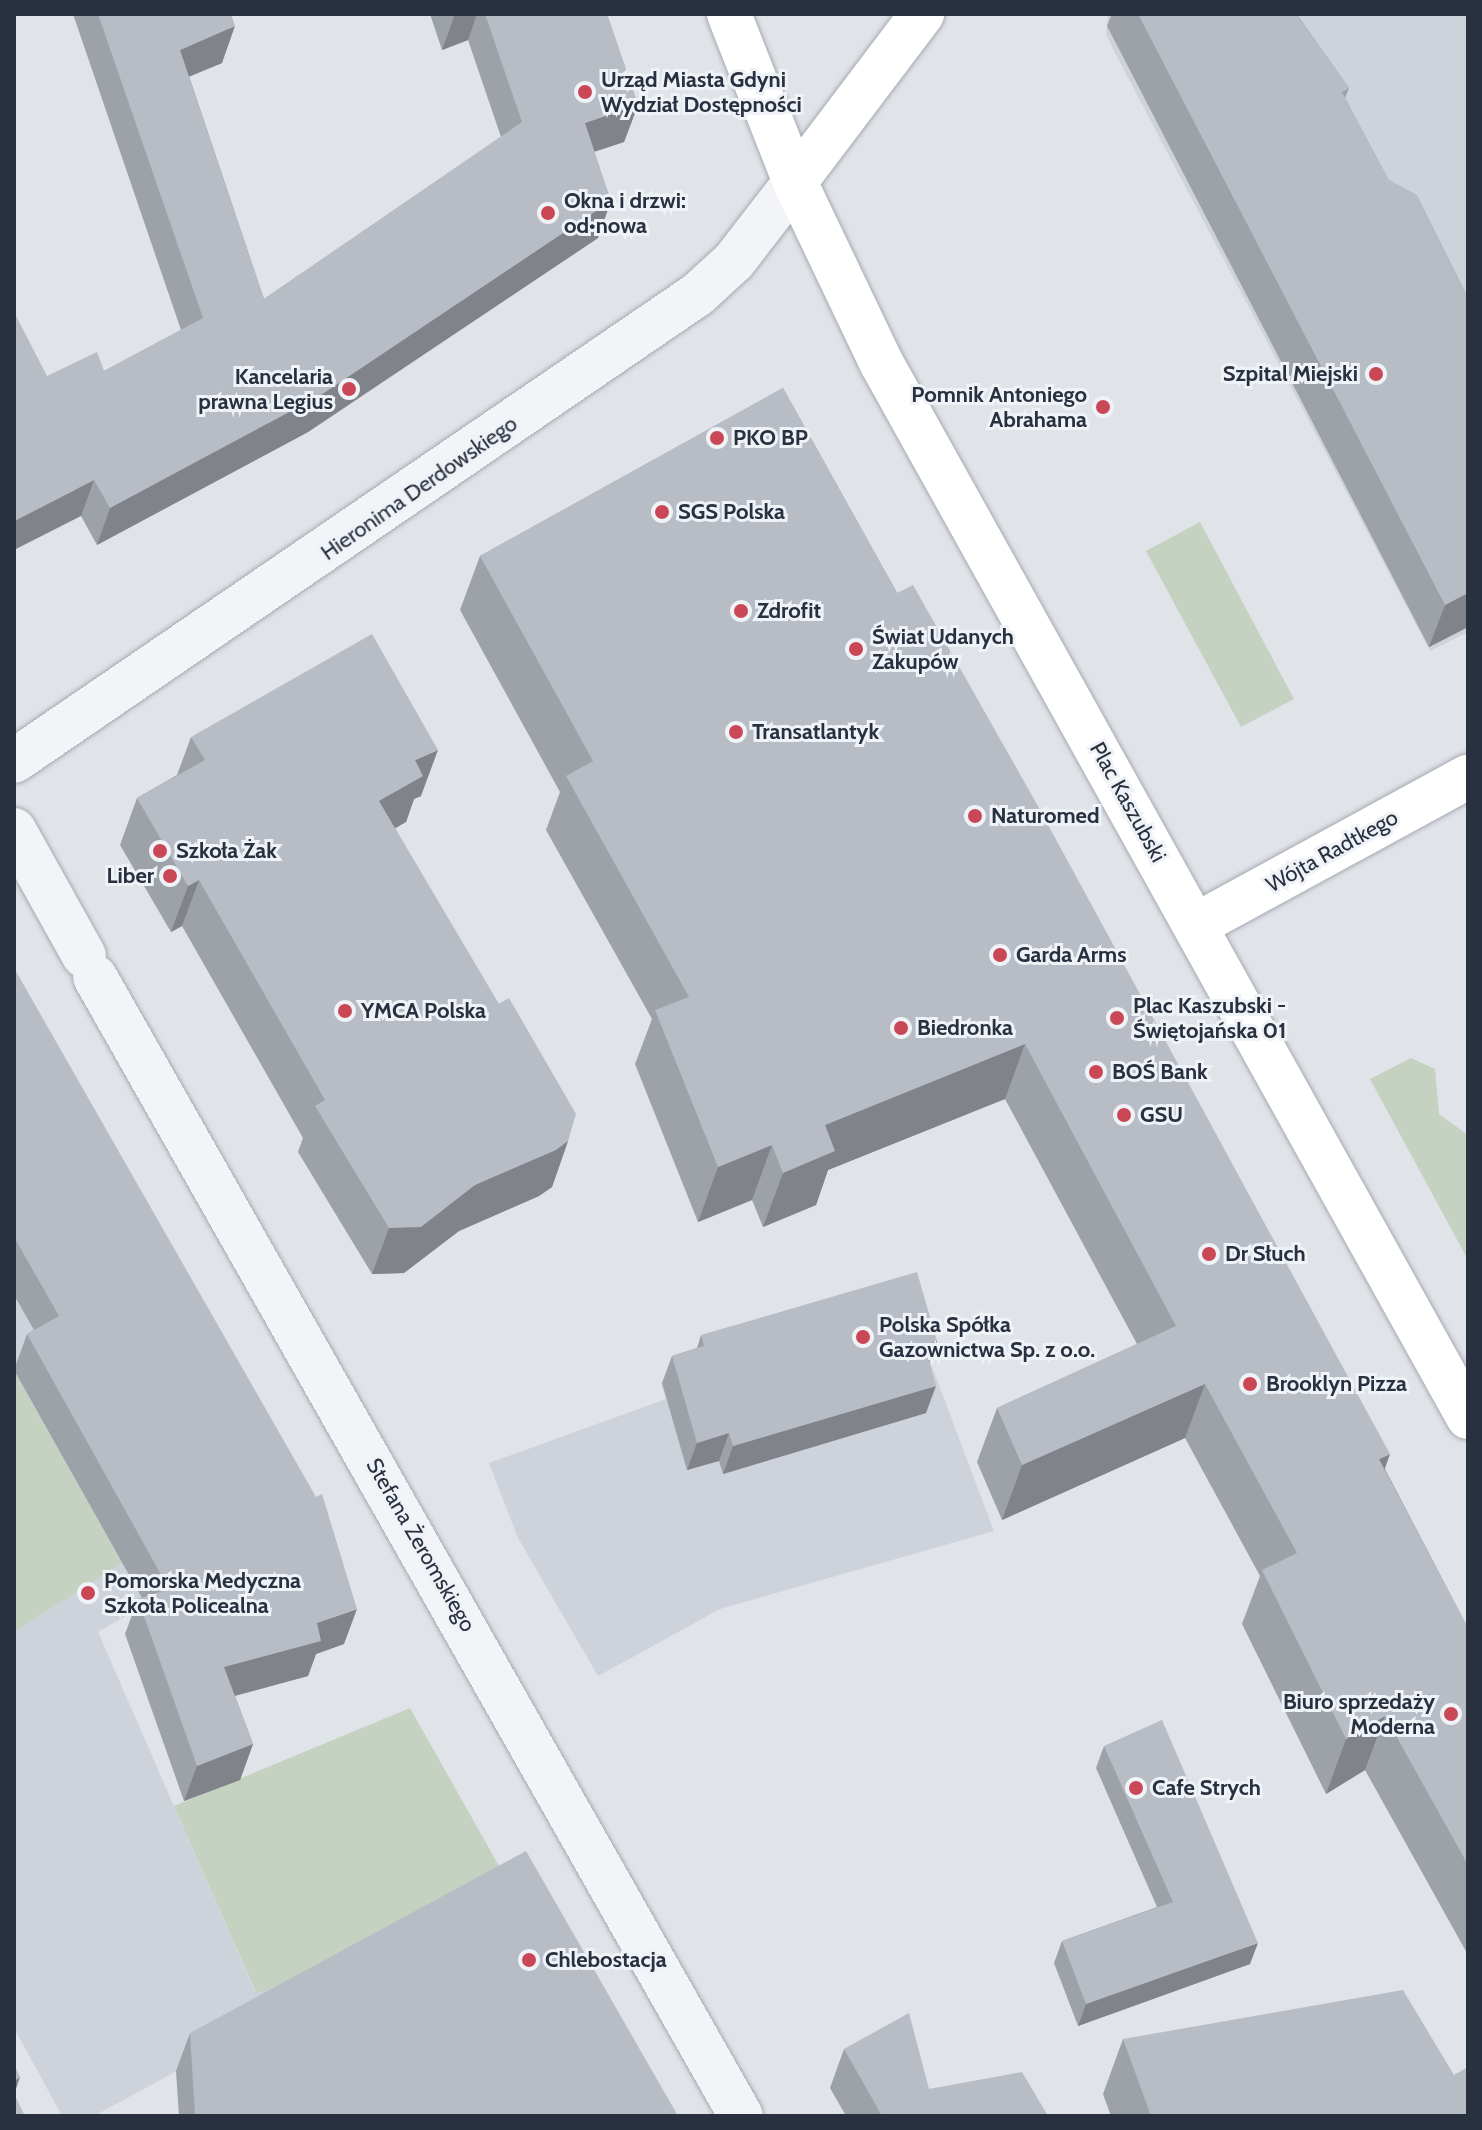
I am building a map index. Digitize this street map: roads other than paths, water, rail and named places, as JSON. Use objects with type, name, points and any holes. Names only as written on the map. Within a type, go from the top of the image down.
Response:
[{"type":"street","name":"Plac Kaszubski","points":[[729,14],[795,182],[882,364],[1468,1417]]},
{"type":"street","points":[[795,182],[922,14]]},
{"type":"street","name":"Hieronima Derdowskiego","points":[[14,761],[698,294],[734,261],[795,182]]},
{"type":"street","name":"Wójta Radtkego","points":[[1196,925],[1468,777]]},
{"type":"street","name":"Stefana Żeromskiego","points":[[14,830],[741,2116]]},
{"type":"place","name":"Urząd Miasta Gdyni Wydział Dostępności","points":[[585,92]]},
{"type":"place","name":"Okna i drzwi: od•nowa","points":[[548,213]]},
{"type":"place","name":"Szpital Miejski","points":[[1376,374]]},
{"type":"place","name":"Kancelaria prawna Legius","points":[[349,389]]},
{"type":"place","name":"Pomnik Antoniego Abrahama","points":[[1103,407]]},
{"type":"place","name":"PKO BP","points":[[717,438]]},
{"type":"place","name":"SGS Polska","points":[[662,512]]},
{"type":"place","name":"Zdrofit","points":[[741,611]]},
{"type":"place","name":"Świat Udanych Zakupów","points":[[856,649]]},
{"type":"place","name":"Transatlantyk","points":[[736,732]]},
{"type":"place","name":"Naturomed","points":[[975,816]]},
{"type":"place","name":"Szkoła Żak","points":[[160,851]]},
{"type":"place","name":"Liber","points":[[170,876]]},
{"type":"place","name":"Garda Arms","points":[[1000,955]]},
{"type":"place","name":"YMCA Polska","points":[[345,1011]]},
{"type":"place","name":"Plac Kaszubski - Świętojańska 01","points":[[1117,1018]]},
{"type":"place","name":"Biedronka","points":[[901,1028]]},
{"type":"place","name":"BOŚ Bank","points":[[1096,1072]]},
{"type":"place","name":"GSU","points":[[1124,1115]]},
{"type":"place","name":"Dr Słuch","points":[[1209,1254]]},
{"type":"place","name":"Polska Spółka Gazownictwa Sp. z o.o.","points":[[863,1337]]},
{"type":"place","name":"Brooklyn Pizza","points":[[1250,1384]]},
{"type":"place","name":"Pomorska Medyczna Szkoła Policealna","points":[[88,1593]]},
{"type":"place","name":"Biuro sprzedaży Moderna","points":[[1451,1714]]},
{"type":"place","name":"Cafe Strych","points":[[1136,1788]]},
{"type":"place","name":"Chlebostacja","points":[[529,1960]]}]
